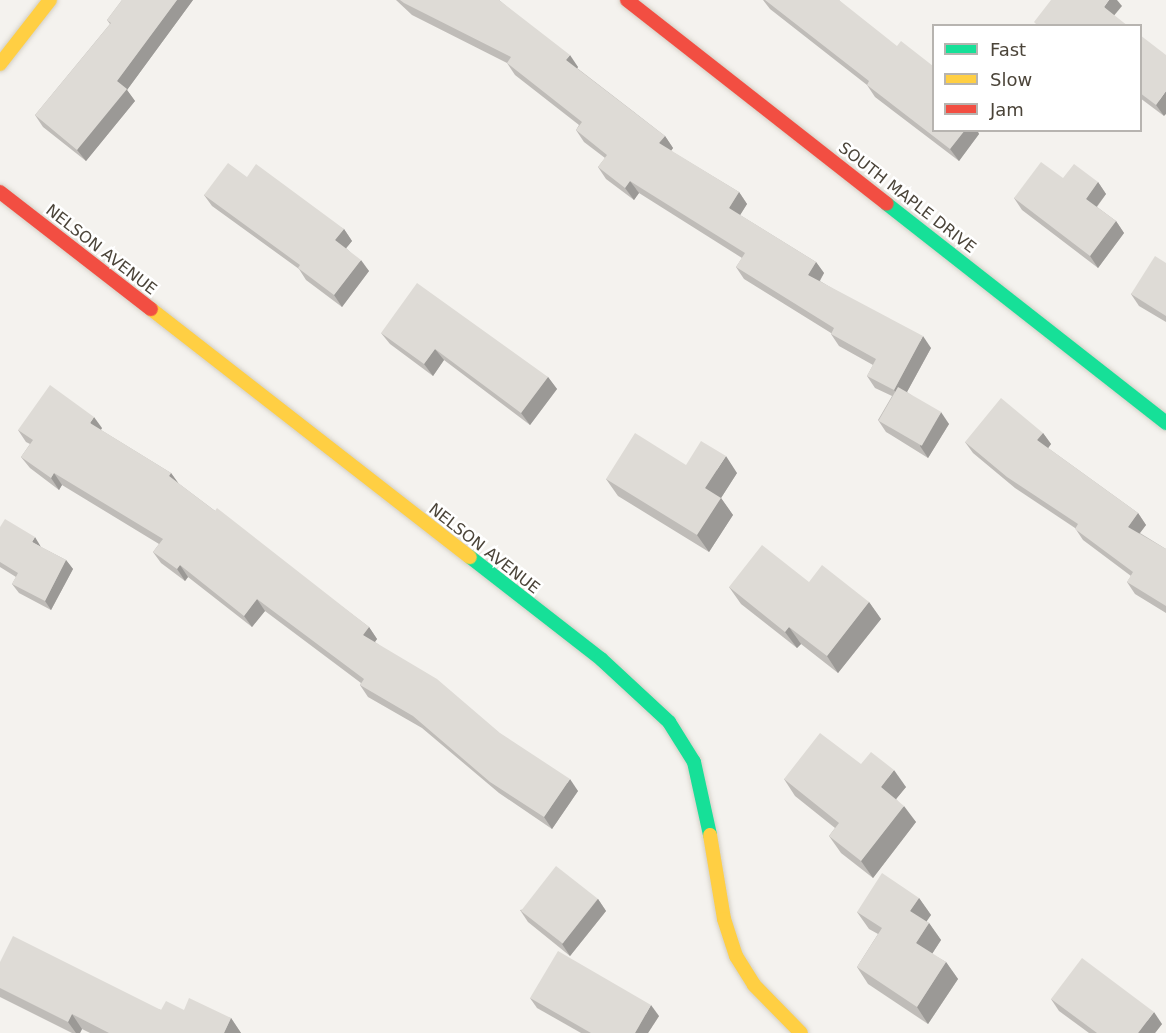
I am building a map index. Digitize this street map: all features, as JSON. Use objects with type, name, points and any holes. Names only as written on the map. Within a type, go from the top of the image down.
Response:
[{"type":"street","points":[[0,64],[50,0]]},
{"type":"street","name":"SOUTH MAPLE DRIVE","points":[[627,0],[1166,423]]},
{"type":"street","name":"NELSON AVENUE","points":[[0,192],[601,659],[669,722],[694,762],[702,792],[724,919],[736,956],[754,985],[801,1033]]},
{"type":"building","points":[[122,0],[177,0],[117,81],[127,89],[77,150],[35,115],[111,23],[107,20]]},
{"type":"building","points":[[400,0],[499,0],[570,55],[566,60],[665,136],[659,143],[739,192],[729,208],[816,262],[808,275],[923,336],[894,390],[867,376],[876,359],[831,334],[834,328],[736,267],[745,253],[630,181],[625,188],[598,167],[607,155],[576,130],[582,122],[507,63],[511,57]]},
{"type":"building","points":[[765,0],[839,0],[897,46],[901,41],[932,65],[932,132],[963,132],[950,149],[867,85],[869,81]]},
{"type":"building","points":[[1051,0],[1109,0],[1104,7],[1125,24],[1036,24],[1034,22]]},
{"type":"building","points":[[1142,37],[1166,55],[1166,91],[1156,105],[1142,94]]},
{"type":"building","points":[[1041,162],[1063,178],[1074,164],[1098,182],[1086,199],[1116,221],[1090,256],[1014,198]]},
{"type":"building","points":[[228,163],[247,177],[256,164],[344,229],[335,240],[361,260],[334,295],[298,268],[300,265],[204,195]]},
{"type":"building","points":[[1155,256],[1166,263],[1166,316],[1131,294]]},
{"type":"building","points":[[417,283],[548,377],[521,413],[435,349],[424,364],[381,333]]},
{"type":"building","points":[[50,385],[94,417],[90,423],[171,473],[169,476],[215,511],[217,508],[369,627],[363,635],[437,679],[500,733],[570,779],[544,817],[490,782],[413,716],[360,685],[364,679],[257,599],[244,616],[180,565],[177,569],[153,552],[163,539],[54,473],[51,478],[21,457],[33,440],[18,430]]},
{"type":"building","points":[[898,387],[941,412],[922,446],[878,421]]},
{"type":"building","points":[[1001,398],[1043,433],[1037,440],[1138,513],[1128,527],[1166,549],[1166,606],[1127,582],[1133,572],[1075,529],[1078,524],[1007,477],[965,442]]},
{"type":"building","points":[[635,433],[686,465],[701,441],[726,456],[705,488],[721,498],[697,535],[606,479]]},
{"type":"building","points":[[5,519],[35,537],[32,542],[66,560],[45,601],[12,584],[18,573],[0,562],[0,527]]},
{"type":"building","points":[[762,545],[809,582],[822,565],[869,602],[827,656],[789,627],[785,632],[729,587]]},
{"type":"building","points":[[820,733],[861,764],[871,752],[894,770],[881,787],[904,806],[861,861],[829,836],[839,823],[784,779]]},
{"type":"building","points":[[556,866],[598,899],[563,944],[521,911]]},
{"type":"building","points":[[882,873],[919,898],[910,911],[929,923],[916,943],[946,962],[917,1007],[857,967],[882,928],[857,912]]},
{"type":"building","points":[[13,936],[161,1010],[166,1001],[184,1010],[189,998],[231,1018],[224,1033],[109,1033],[72,1014],[68,1022],[0,988],[0,962]]},
{"type":"building","points":[[558,951],[651,1005],[635,1033],[591,1033],[530,998]]},
{"type":"building","points":[[1082,958],[1154,1012],[1138,1033],[1097,1033],[1051,999]]},
{"type":"traffic: fast","points":[[887,204],[1166,423]]},
{"type":"traffic: fast","points":[[470,557],[601,659],[669,722],[694,762],[710,835]]},
{"type":"traffic: slow","points":[[0,64],[50,0]]},
{"type":"traffic: slow","points":[[151,309],[470,557]]},
{"type":"traffic: slow","points":[[710,835],[724,919],[736,956],[754,985],[801,1033]]},
{"type":"traffic: jam","points":[[627,0],[887,204]]},
{"type":"traffic: jam","points":[[0,192],[151,309]]}]
